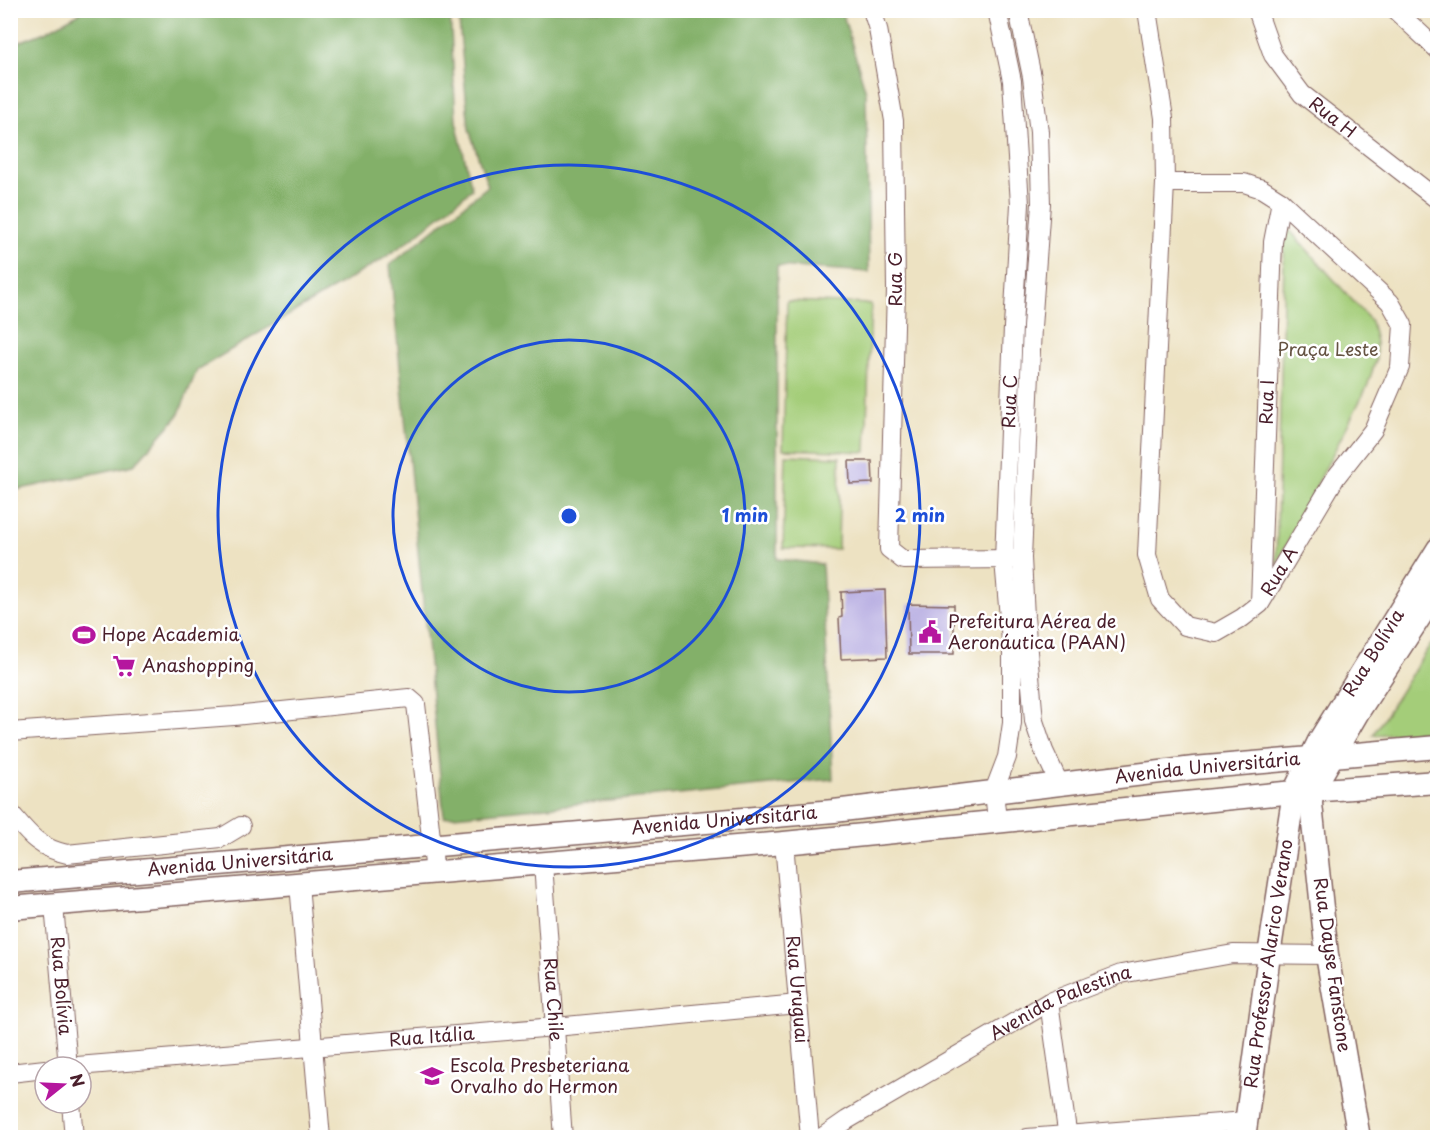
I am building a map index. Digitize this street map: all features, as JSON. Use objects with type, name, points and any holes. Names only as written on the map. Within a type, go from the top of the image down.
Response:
[{"type":"main road","name":"Rua Bolívia","points":[[1321,757],[1437,549]]},
{"type":"main road","name":"Rua Bolívia","points":[[1321,757],[1358,712],[1437,592]]},
{"type":"main road","points":[[1358,712],[1358,720],[1364,735],[1374,746],[1387,752]]},
{"type":"main road","name":"Avenida Universitária","points":[[10,882],[834,811],[1194,768],[1437,747]]},
{"type":"main road","points":[[1303,791],[1321,757]]},
{"type":"main road","points":[[1194,768],[1188,779],[1188,785],[1191,798],[1196,802]]},
{"type":"main road","name":"Avenida Universitária","points":[[10,908],[784,843],[1303,791],[1434,781]]},
{"type":"main road","name":"Rua Professor Alarico Verano","points":[[1245,1129],[1269,955],[1303,791]]},
{"type":"main road","name":"Rua Dayse Fanstone","points":[[1303,791],[1311,804],[1327,956],[1359,1137]]},
{"type":"main road","points":[[944,798],[946,826]]},
{"type":"street","name":"Rua G","points":[[872,10],[878,29],[894,121],[897,289],[889,549],[903,560],[1013,559]]},
{"type":"street","name":"Rua C","points":[[997,10],[1012,81],[1020,204],[1013,327],[1013,559],[1017,617],[1020,654],[1034,721],[1044,751],[1059,783]]},
{"type":"street","name":"Rua C","points":[[1013,559],[1041,204],[1039,132],[1032,77],[1018,10]]},
{"type":"street","points":[[1147,10],[1164,118],[1165,183]]},
{"type":"street","name":"Rua H","points":[[1257,10],[1273,55],[1302,94],[1437,200]]},
{"type":"street","points":[[1395,10],[1437,50]]},
{"type":"street","points":[[1012,81],[1032,77]]},
{"type":"street","name":"Rua A","points":[[1165,183],[1244,183],[1262,189],[1281,201],[1390,302],[1402,326],[1400,367],[1373,430],[1336,477],[1260,604],[1216,633],[1185,626],[1160,599],[1147,555],[1165,183]]},
{"type":"street","name":"Rua I","points":[[1260,604],[1273,242],[1281,201]]},
{"type":"street","points":[[1013,327],[1032,327]]},
{"type":"street","name":"Rua C","points":[[994,791],[1007,757],[1020,654]]},
{"type":"street","points":[[10,732],[234,716],[409,698],[416,704],[435,873]]},
{"type":"street","points":[[1012,723],[1034,721]]},
{"type":"street","points":[[994,791],[997,821]]},
{"type":"street","points":[[10,812],[35,841],[51,851],[67,854],[220,838],[241,826]]},
{"type":"street","name":"Rua Uruguai","points":[[784,843],[810,1137]]},
{"type":"street","name":"Rua Chile","points":[[543,864],[563,1137]]},
{"type":"street","points":[[299,884],[321,1137]]},
{"type":"street","name":"Rua Bolívia","points":[[54,905],[66,1055]]},
{"type":"street","name":"Avenida Palestina","points":[[821,1137],[1049,1002],[1121,974],[1233,954],[1327,956]]},
{"type":"street","points":[[1049,1002],[1067,1136]]},
{"type":"street","name":"Rua Itália","points":[[93,1065],[555,1028],[798,1004]]},
{"type":"street","points":[[10,1073],[33,1070]]},
{"type":"street","points":[[72,1115],[74,1137]]},
{"type":"street","points":[[1028,1137],[1245,1129]]},
{"type":"green space","points":[[83,11],[450,11],[456,121],[472,189],[414,237],[381,260],[197,370],[178,416],[134,465],[11,491],[11,45],[45,32]]},
{"type":"green space","points":[[458,11],[842,11],[866,92],[869,272],[777,266],[777,559],[822,564],[833,779],[444,817],[390,265],[488,186],[469,129]]},
{"type":"green space","name":"Praça Leste","points":[[1285,225],[1371,321],[1376,342],[1376,360],[1367,387],[1276,565]]},
{"type":"green space","points":[[787,301],[871,304],[866,452],[783,449]]},
{"type":"green space","points":[[786,455],[840,457],[838,549],[783,548]]},
{"type":"green space","points":[[1437,644],[1437,731],[1373,735],[1430,645]]},
{"type":"building","points":[[849,461],[872,461],[873,483],[850,484]]},
{"type":"building","points":[[885,590],[887,657],[841,659],[839,618],[842,617],[841,592]]},
{"type":"building","points":[[908,604],[954,605],[954,654],[909,654]]},
{"type":"place","name":"Prefeitura Aérea de Aeronáutica (PAAN)","points":[[930,632]]},
{"type":"place","name":"Hope Academia","points":[[84,635]]},
{"type":"place","name":"Anashopping","points":[[124,666]]},
{"type":"place","name":"Escola Presbeteriana Orvalho do Hermon","points":[[432,1076]]}]
